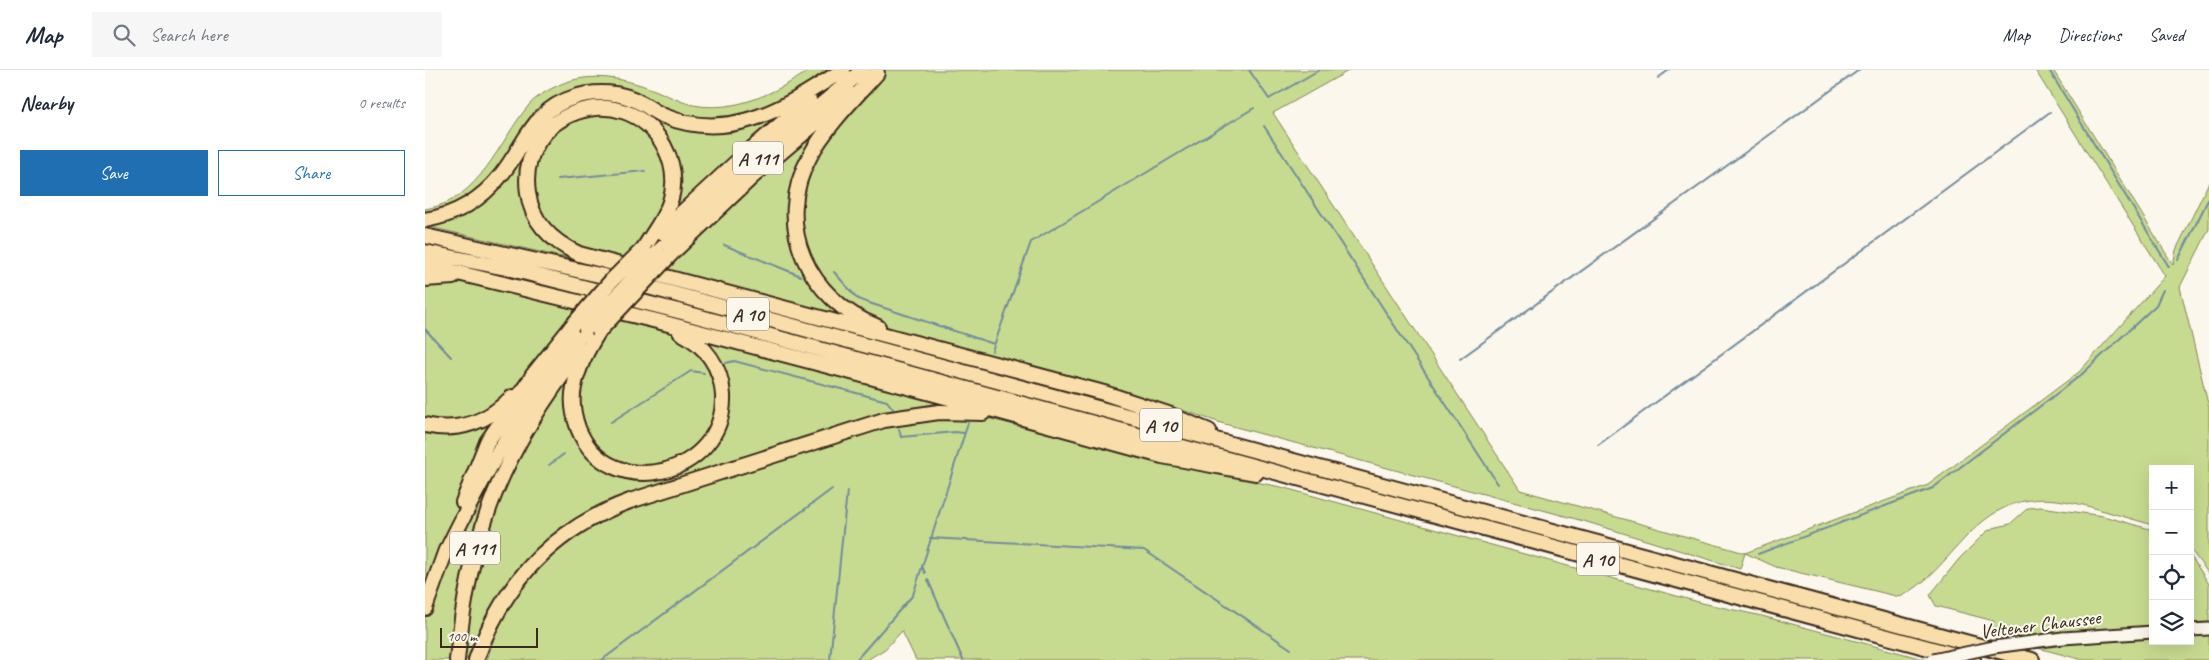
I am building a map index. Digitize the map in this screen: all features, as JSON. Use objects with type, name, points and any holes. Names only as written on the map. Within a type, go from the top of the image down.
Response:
[{"type":"highway","points":[[425,220],[448,214],[474,201],[502,174],[526,134],[540,118],[554,107],[574,97],[590,94],[620,95],[639,102],[665,116],[703,125],[719,125],[749,121],[775,112],[843,70]]},
{"type":"highway","points":[[443,558],[472,477],[487,442],[537,370],[572,326],[612,280],[644,248],[742,157],[843,70]]},
{"type":"highway","points":[[874,71],[825,134],[805,167],[798,187],[795,207],[799,244],[806,265],[815,279],[833,301],[841,307],[875,326],[962,355]]},
{"type":"highway","name":"A 111","points":[[425,608],[443,558],[473,496],[548,375],[749,165],[874,71]]},
{"type":"highway","points":[[644,248],[667,211],[673,190],[670,160],[659,137],[636,118],[615,110],[586,109],[571,113],[557,121],[540,138],[533,150],[527,168],[526,182],[529,200],[536,218],[548,235],[564,247],[579,254],[962,355],[1152,408],[1253,450]]},
{"type":"highway","name":"A 10","points":[[425,236],[626,281],[2032,660]]},
{"type":"highway","name":"A 10","points":[[425,252],[511,269],[648,303],[1973,660]]},
{"type":"highway","points":[[425,265],[657,321],[1178,460],[1316,482]]},
{"type":"highway","points":[[425,279],[445,276],[526,289]]},
{"type":"highway","points":[[593,330],[588,350],[574,385],[573,404],[580,431],[594,451],[609,462],[634,472],[657,473],[672,469],[686,462],[706,445],[717,426],[723,398],[720,377],[707,352],[689,336],[657,321]]},
{"type":"highway","name":"A 111","points":[[457,660],[468,576],[489,506],[517,443],[538,409],[577,356],[593,330]]},
{"type":"highway","points":[[425,425],[456,427],[487,418],[503,407],[537,370]]},
{"type":"highway","points":[[476,660],[497,610],[530,566],[567,533],[613,507],[891,418],[939,412],[974,412],[1071,432]]},
{"type":"main road","points":[[2194,630],[2209,629]]},
{"type":"main road","name":"Veltener Chaussee","points":[[1933,660],[1994,647],[2063,638],[2149,632]]},
{"type":"green space","points":[[810,70],[1350,70],[1273,113],[1520,490],[1745,553],[1740,569],[1587,522],[1221,423],[1120,389],[999,356],[988,356],[916,336],[883,325],[856,312],[815,272],[800,227],[802,190],[815,156],[855,105],[874,86],[837,115],[802,163],[798,255],[868,328],[618,266],[589,263],[425,226],[425,209],[444,204],[460,195],[486,168],[529,105],[539,96],[561,84],[585,78],[610,78],[646,87],[679,101],[709,107],[740,104],[755,99],[783,86]]},
{"type":"green space","points":[[2035,70],[2053,70],[2173,265],[2176,250],[2209,182],[2209,229],[2180,287],[2209,408],[2209,574],[2194,554],[2194,465],[2149,465],[2149,524],[2081,504],[2062,501],[2028,500],[2012,504],[1981,523],[1927,578],[1910,592],[1900,597],[1776,567],[1745,553],[1928,485],[2079,372],[2165,276]]},
{"type":"green space","points":[[425,241],[600,281],[2011,660],[1997,660],[655,299],[425,246]]},
{"type":"green space","points":[[461,279],[582,306],[571,319],[613,326],[621,316],[648,324],[684,338],[705,356],[714,373],[717,384],[717,410],[708,433],[693,451],[674,463],[651,468],[629,467],[607,457],[589,438],[580,419],[577,399],[580,379],[588,359],[581,364],[572,376],[568,389],[569,413],[573,428],[580,441],[589,453],[601,463],[632,477],[662,477],[689,465],[711,445],[724,419],[726,389],[716,359],[689,331],[964,406],[916,408],[891,413],[647,488],[599,505],[560,528],[527,559],[500,596],[478,634],[471,660],[425,660],[425,429],[446,433],[469,429],[501,414],[517,387],[492,409],[474,418],[454,423],[435,423],[425,420],[425,285]]},
{"type":"green space","points":[[979,416],[1179,467],[1281,487],[1702,603],[1762,616],[1927,660],[916,660],[902,631],[885,649],[867,660],[487,660],[494,638],[512,602],[538,569],[568,540],[607,519],[656,500],[897,423],[930,417]]},
{"type":"green space","points":[[2041,507],[2103,516],[2149,529],[2149,645],[2194,645],[2194,561],[2209,584],[2209,660],[2083,660],[1989,635],[1994,621],[1936,606],[1930,595],[1959,559],[1986,532],[1993,528],[2010,524],[2028,508]]},
{"type":"waterway","points":[[1249,70],[1269,99],[1319,70]]},
{"type":"waterway","points":[[1658,78],[1669,70]]},
{"type":"waterway","points":[[1460,359],[1859,70]]},
{"type":"waterway","points":[[2049,70],[2169,267]]},
{"type":"waterway","points":[[992,351],[1031,242],[1254,108]]},
{"type":"waterway","points":[[1598,445],[2050,112]]},
{"type":"waterway","points":[[1264,126],[1498,484]]},
{"type":"waterway","points":[[558,179],[645,171]]},
{"type":"waterway","points":[[2178,260],[2209,198]]},
{"type":"waterway","points":[[724,245],[801,276]]},
{"type":"waterway","points":[[834,272],[857,298],[863,301],[994,344]]},
{"type":"waterway","points":[[1758,554],[1933,488],[2081,375],[2156,305],[2163,290]]},
{"type":"waterway","points":[[425,329],[451,357]]},
{"type":"waterway","points":[[726,363],[734,361],[887,401],[893,409]]},
{"type":"waterway","points":[[611,422],[691,371],[704,373]]},
{"type":"waterway","points":[[856,660],[913,595],[968,423]]},
{"type":"waterway","points":[[899,429],[901,437],[955,432],[964,433]]},
{"type":"waterway","points":[[549,465],[564,454]]},
{"type":"waterway","points":[[602,660],[832,489]]},
{"type":"waterway","points":[[830,660],[847,491]]},
{"type":"waterway","points":[[930,538],[1144,550],[1291,649]]},
{"type":"waterway","points":[[922,566],[925,573]]},
{"type":"waterway","points":[[928,580],[963,660]]}]
